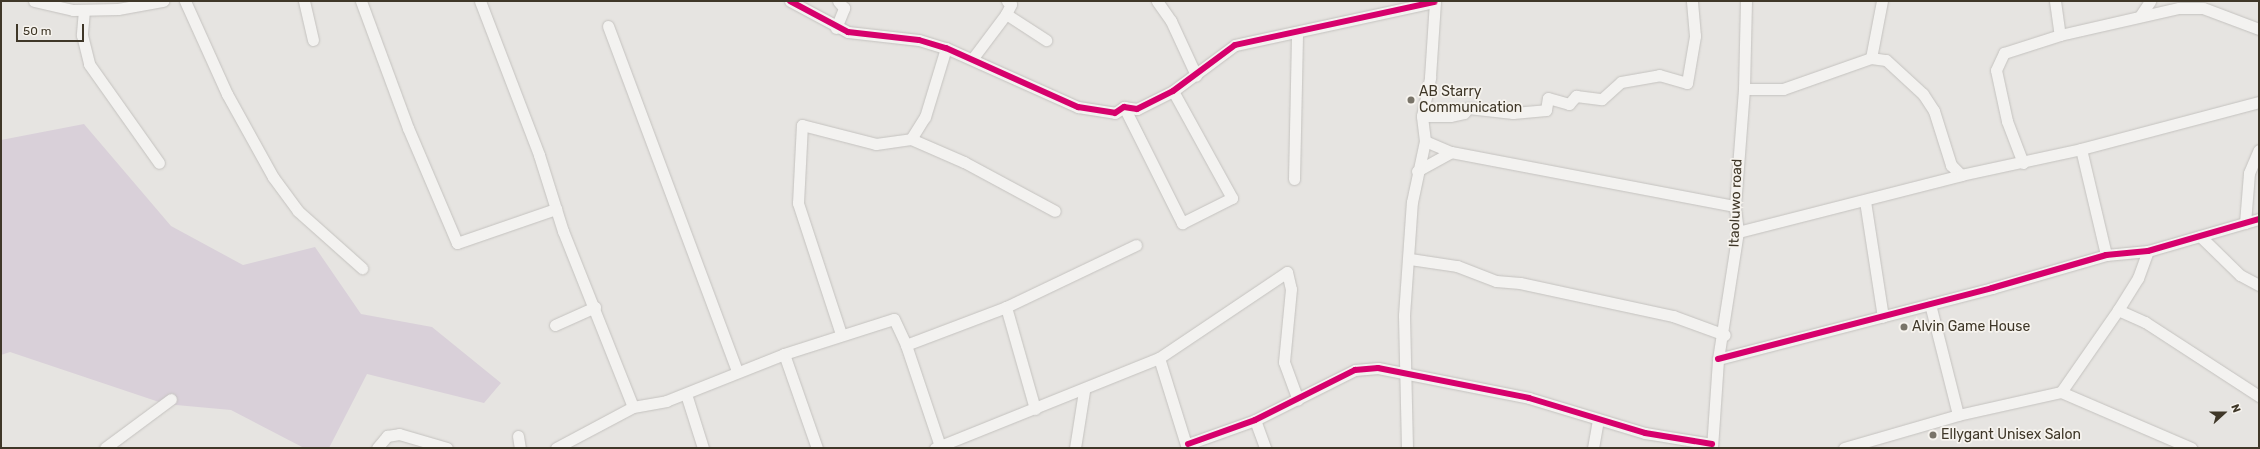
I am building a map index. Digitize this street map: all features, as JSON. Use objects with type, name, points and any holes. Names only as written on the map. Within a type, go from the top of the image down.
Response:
[{"type":"street","points":[[34,1],[74,7],[118,9],[163,1]]},
{"type":"street","points":[[185,1],[226,94],[273,177],[298,211],[362,268]]},
{"type":"street","points":[[304,1],[313,40]]},
{"type":"street","points":[[362,1],[408,128],[457,243],[556,209]]},
{"type":"street","points":[[480,1],[539,155],[556,209],[633,407]]},
{"type":"street","points":[[790,1],[836,28],[859,35],[919,40],[946,48],[973,58],[1091,111],[1115,113],[1124,107],[1137,109],[1173,91],[1235,45],[1297,34],[1335,22],[1435,1],[1430,77],[1422,116],[1426,141],[1417,171],[1412,202],[1410,259],[1404,315],[1408,373],[1407,448]]},
{"type":"street","points":[[836,28],[844,8],[838,1]]},
{"type":"street","points":[[973,58],[1006,14],[1011,4],[1007,1]]},
{"type":"street","points":[[1157,1],[1171,21],[1196,74]]},
{"type":"street","points":[[1422,116],[1450,116],[1468,108],[1513,113],[1546,110],[1548,98],[1569,104],[1576,96],[1602,99],[1621,82],[1659,75],[1687,83],[1695,36],[1692,1]]},
{"type":"street","points":[[1871,58],[1882,1]]},
{"type":"street","points":[[2055,1],[2060,35]]},
{"type":"street","points":[[2140,16],[2150,1]]},
{"type":"street","name":"Itaoluwo road","points":[[1712,446],[1718,359],[1725,334],[1738,232],[1735,206],[1744,89],[1744,2]]},
{"type":"street","points":[[74,7],[89,64],[159,163]]},
{"type":"street","points":[[2023,163],[2007,121],[1996,70],[1997,60],[2004,53],[2060,35],[2179,8],[2203,8],[2259,29]]},
{"type":"street","points":[[1006,14],[1046,40]]},
{"type":"street","points":[[608,26],[737,371]]},
{"type":"street","points":[[1294,179],[1297,34]]},
{"type":"street","points":[[911,139],[925,117],[946,48]]},
{"type":"street","points":[[1744,89],[1784,89],[1871,58],[1886,60],[1923,94],[1934,111],[1951,165],[1961,175]]},
{"type":"street","points":[[1124,107],[1182,224],[1232,198],[1173,91]]},
{"type":"street","points":[[1738,232],[1865,201],[1961,175],[2023,163],[2081,149],[2259,102]]},
{"type":"street","points":[[841,334],[798,203],[802,125],[876,144],[911,139],[964,162],[1054,211]]},
{"type":"street","points":[[1426,141],[1451,152],[1735,206]]},
{"type":"street","points":[[2081,149],[2106,255]]},
{"type":"street","points":[[2245,223],[2249,173],[2259,150]]},
{"type":"street","points":[[1417,171],[1451,152]]},
{"type":"street","points":[[1865,201],[1883,317]]},
{"type":"street","points":[[1718,359],[1883,317],[2106,255],[2148,251],[2259,219]]},
{"type":"street","points":[[2200,236],[2240,275],[2259,285]]},
{"type":"street","points":[[906,345],[1006,307],[1136,245]]},
{"type":"street","points":[[2060,392],[2118,310],[2148,251]]},
{"type":"street","points":[[1410,259],[1457,266],[1496,281],[1520,283],[1674,316],[1725,334]]},
{"type":"street","points":[[556,448],[633,407],[648,407],[686,394],[737,371],[784,354],[841,334],[894,319],[906,345],[938,447],[959,444],[1035,409],[1084,391],[1160,358],[1287,272],[1291,289],[1284,362],[1298,400]]},
{"type":"street","points":[[1930,304],[1958,415]]},
{"type":"street","points":[[555,325],[595,307]]},
{"type":"street","points":[[1006,307],[1035,409]]},
{"type":"street","points":[[2118,310],[2145,322],[2259,396]]},
{"type":"street","points":[[784,354],[818,448]]},
{"type":"street","points":[[1160,358],[1187,446],[1255,420],[1298,400],[1355,370],[1378,368],[1529,398],[1645,433],[1712,446]]},
{"type":"street","points":[[1074,448],[1084,391]]},
{"type":"street","points":[[1844,448],[1958,415],[2060,392],[2191,448]]},
{"type":"street","points":[[686,394],[703,448]]},
{"type":"street","points":[[105,448],[171,399]]},
{"type":"street","points":[[1593,448],[1598,419]]},
{"type":"street","points":[[1255,420],[1265,448]]},
{"type":"street","points":[[377,448],[387,436],[399,434],[447,448]]},
{"type":"street","points":[[518,436],[520,448]]},
{"type":"shaded area","points":[[84,124],[171,226],[243,265],[315,247],[361,314],[432,327],[501,383],[484,403],[367,374],[329,448],[304,448],[231,410],[165,404],[10,352],[1,355],[1,140]]},
{"type":"cycle path","points":[[790,1],[848,32],[919,40],[946,48],[1078,107],[1115,113],[1124,107],[1137,109],[1173,91],[1235,45],[1434,2]]},
{"type":"cycle path","points":[[1718,359],[1992,288],[2106,255],[2148,251],[2259,219]]},
{"type":"cycle path","points":[[1188,444],[1255,420],[1355,370],[1378,368],[1529,398],[1645,433],[1712,444]]},
{"type":"place","name":"AB Starry Communication","points":[[1411,100]]},
{"type":"place","name":"Alvin Game House","points":[[1904,327]]},
{"type":"place","name":"Ellygant Unisex Salon","points":[[1933,435]]}]
